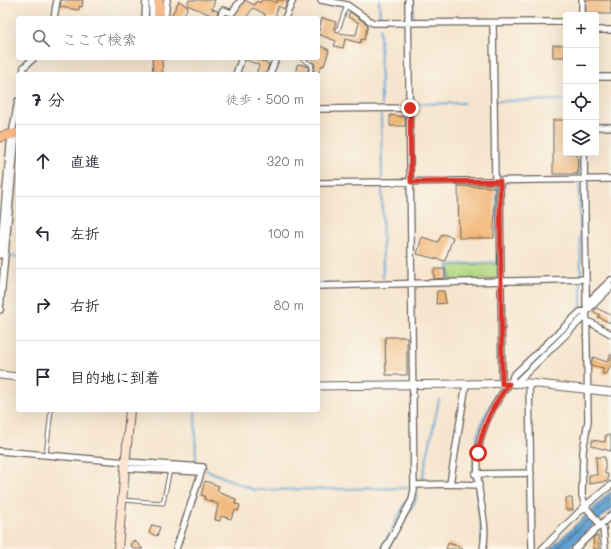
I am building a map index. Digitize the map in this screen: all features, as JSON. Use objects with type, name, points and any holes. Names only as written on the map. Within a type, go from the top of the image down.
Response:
[{"type":"main road","points":[[159,0],[159,16]]},
{"type":"main road","points":[[157,60],[158,72]]},
{"type":"main road","points":[[0,137],[14,134]]},
{"type":"main road","points":[[118,549],[130,412]]},
{"type":"street","points":[[54,16],[57,0]]},
{"type":"street","points":[[146,0],[146,16]]},
{"type":"street","points":[[152,0],[152,16]]},
{"type":"street","points":[[165,16],[167,0]]},
{"type":"street","points":[[220,16],[221,12],[224,10],[232,13],[241,0]]},
{"type":"street","points":[[286,16],[293,0]]},
{"type":"street","points":[[321,0],[347,2],[373,23],[563,22]]},
{"type":"street","points":[[385,549],[412,500],[414,485],[408,0]]},
{"type":"street","points":[[582,0],[582,12]]},
{"type":"street","points":[[492,23],[501,281],[509,384]]},
{"type":"street","points":[[599,30],[611,30]]},
{"type":"street","points":[[23,72],[24,67],[32,60]]},
{"type":"street","points":[[237,72],[241,60]]},
{"type":"street","points":[[271,72],[275,60]]},
{"type":"street","points":[[599,77],[611,77]]},
{"type":"street","points":[[320,109],[410,108]]},
{"type":"street","points":[[0,255],[16,118]]},
{"type":"street","points":[[599,127],[611,127]]},
{"type":"street","points":[[0,310],[2,260],[14,134]]},
{"type":"street","points":[[584,156],[588,421],[583,451],[582,495],[586,507],[603,528],[605,549]]},
{"type":"street","points":[[320,183],[611,179]]},
{"type":"street","points":[[320,286],[586,279]]},
{"type":"street","points":[[586,304],[611,280]]},
{"type":"street","points":[[484,549],[485,536],[479,485],[476,474],[480,438],[488,415],[509,384],[586,314],[611,287]]},
{"type":"street","points":[[586,314],[611,334]]},
{"type":"street","points":[[0,375],[16,377]]},
{"type":"street","points":[[529,383],[532,549]]},
{"type":"street","points":[[320,386],[529,383],[611,392]]},
{"type":"street","points":[[450,484],[466,384]]},
{"type":"street","points":[[0,451],[170,470],[202,472]]},
{"type":"street","points":[[125,465],[203,467],[176,549]]},
{"type":"street","points":[[476,474],[531,473]]},
{"type":"street","points":[[414,485],[479,485]]},
{"type":"street","points":[[542,549],[611,485]]},
{"type":"street","points":[[575,549],[599,522],[611,515]]},
{"type":"lane","points":[[338,30],[347,2]]},
{"type":"lane","points":[[305,60],[312,65],[310,72]]},
{"type":"lane","points":[[46,455],[51,412]]},
{"type":"lane","points":[[122,500],[163,503],[170,470]]},
{"type":"green space","points":[[499,264],[499,277],[497,279],[450,280],[450,265]]},
{"type":"water","points":[[611,491],[611,497],[556,549],[550,549]]},
{"type":"water","points":[[611,498],[611,509],[568,549],[557,549]]},
{"type":"building","points":[[61,0],[83,0],[82,7],[79,6],[79,10],[60,7]]},
{"type":"building","points":[[189,0],[215,0],[212,9],[218,11],[216,16],[214,16],[187,5]]},
{"type":"building","points":[[245,0],[254,5],[257,1],[260,3],[262,0],[271,0],[276,3],[277,0],[288,0],[284,9],[278,6],[276,16],[264,16],[265,14],[253,8],[247,16],[233,16]]},
{"type":"building","points":[[586,0],[611,0],[611,14],[586,12]]},
{"type":"building","points":[[179,1],[188,7],[183,16],[171,16]]},
{"type":"building","points":[[350,12],[368,25],[364,40],[361,39],[360,43],[345,39],[343,48],[334,46],[336,41],[320,35],[322,18],[336,22],[333,30],[337,33],[356,35],[359,23],[348,17]]},
{"type":"building","points":[[553,45],[563,45],[563,57],[553,57]]},
{"type":"building","points":[[320,46],[329,50],[324,66],[322,65],[319,72],[313,72],[315,65],[314,60],[320,60]]},
{"type":"building","points":[[246,60],[259,60],[269,64],[267,72],[257,72],[259,65]]},
{"type":"building","points":[[300,64],[309,67],[308,72],[296,71],[297,65]]},
{"type":"building","points":[[390,115],[405,117],[405,126],[390,126]]},
{"type":"building","points":[[553,120],[563,120],[563,156],[577,156],[578,174],[553,174]]},
{"type":"building","points":[[458,186],[495,187],[494,238],[459,238]]},
{"type":"building","points":[[442,234],[453,237],[445,261],[417,254],[422,237],[438,242]]},
{"type":"building","points":[[434,269],[445,269],[445,278],[434,279]]},
{"type":"building","points":[[437,291],[444,291],[446,303],[436,304]]},
{"type":"building","points":[[596,308],[611,315],[611,323],[598,317],[600,315],[594,312]]},
{"type":"building","points":[[385,337],[407,337],[407,375],[386,375]]},
{"type":"building","points":[[611,354],[611,365],[606,375],[602,373],[604,368],[591,366],[593,357],[607,362]]},
{"type":"building","points":[[606,435],[611,435],[611,451],[592,446],[592,440],[605,442]]},
{"type":"building","points":[[596,457],[605,457],[605,474],[608,474],[608,481],[589,484],[589,475],[597,475]]},
{"type":"building","points":[[205,481],[219,486],[217,491],[220,493],[236,499],[235,504],[240,505],[238,511],[235,510],[231,519],[221,516],[220,521],[215,520],[218,504],[204,499],[205,496],[201,495]]},
{"type":"building","points":[[566,498],[572,498],[573,510],[566,510]]},
{"type":"building","points":[[152,525],[160,527],[157,536],[149,533]]},
{"type":"building","points":[[598,536],[599,549],[594,549],[593,538]]},
{"type":"building","points":[[134,540],[143,549],[134,549],[130,545]]},
{"type":"building","points":[[448,543],[463,548],[446,549]]},
{"type":"waterway","points":[[379,0],[380,21]]},
{"type":"waterway","points":[[413,0],[413,18],[417,21]]},
{"type":"waterway","points":[[469,20],[483,19]]},
{"type":"waterway","points":[[380,28],[381,105]]},
{"type":"waterway","points":[[496,101],[563,100]]},
{"type":"waterway","points":[[414,104],[464,103]]},
{"type":"waterway","points":[[381,115],[382,179]]},
{"type":"waterway","points":[[579,156],[579,176]]},
{"type":"waterway","points":[[579,183],[581,277]]},
{"type":"waterway","points":[[448,281],[448,265],[498,262],[497,186]]},
{"type":"waterway","points":[[382,187],[383,278]]},
{"type":"waterway","points":[[8,256],[16,257]]},
{"type":"waterway","points":[[581,281],[581,307]]},
{"type":"waterway","points":[[320,283],[329,283]]},
{"type":"waterway","points":[[569,326],[582,315]]},
{"type":"waterway","points":[[475,482],[474,457],[478,433],[487,411],[500,390]]},
{"type":"waterway","points":[[422,481],[439,400]]},
{"type":"waterway","points":[[195,412],[196,463]]},
{"type":"waterway","points":[[206,470],[254,490],[411,488]]},
{"type":"waterway","points":[[388,549],[416,500],[417,489]]},
{"type":"waterway","points":[[476,489],[482,535],[481,545]]},
{"type":"waterway","points":[[381,549],[410,494]]},
{"type":"route","points":[[410,108],[411,182],[500,181],[502,384],[509,384],[495,402],[488,415],[480,438],[478,453]]}]
